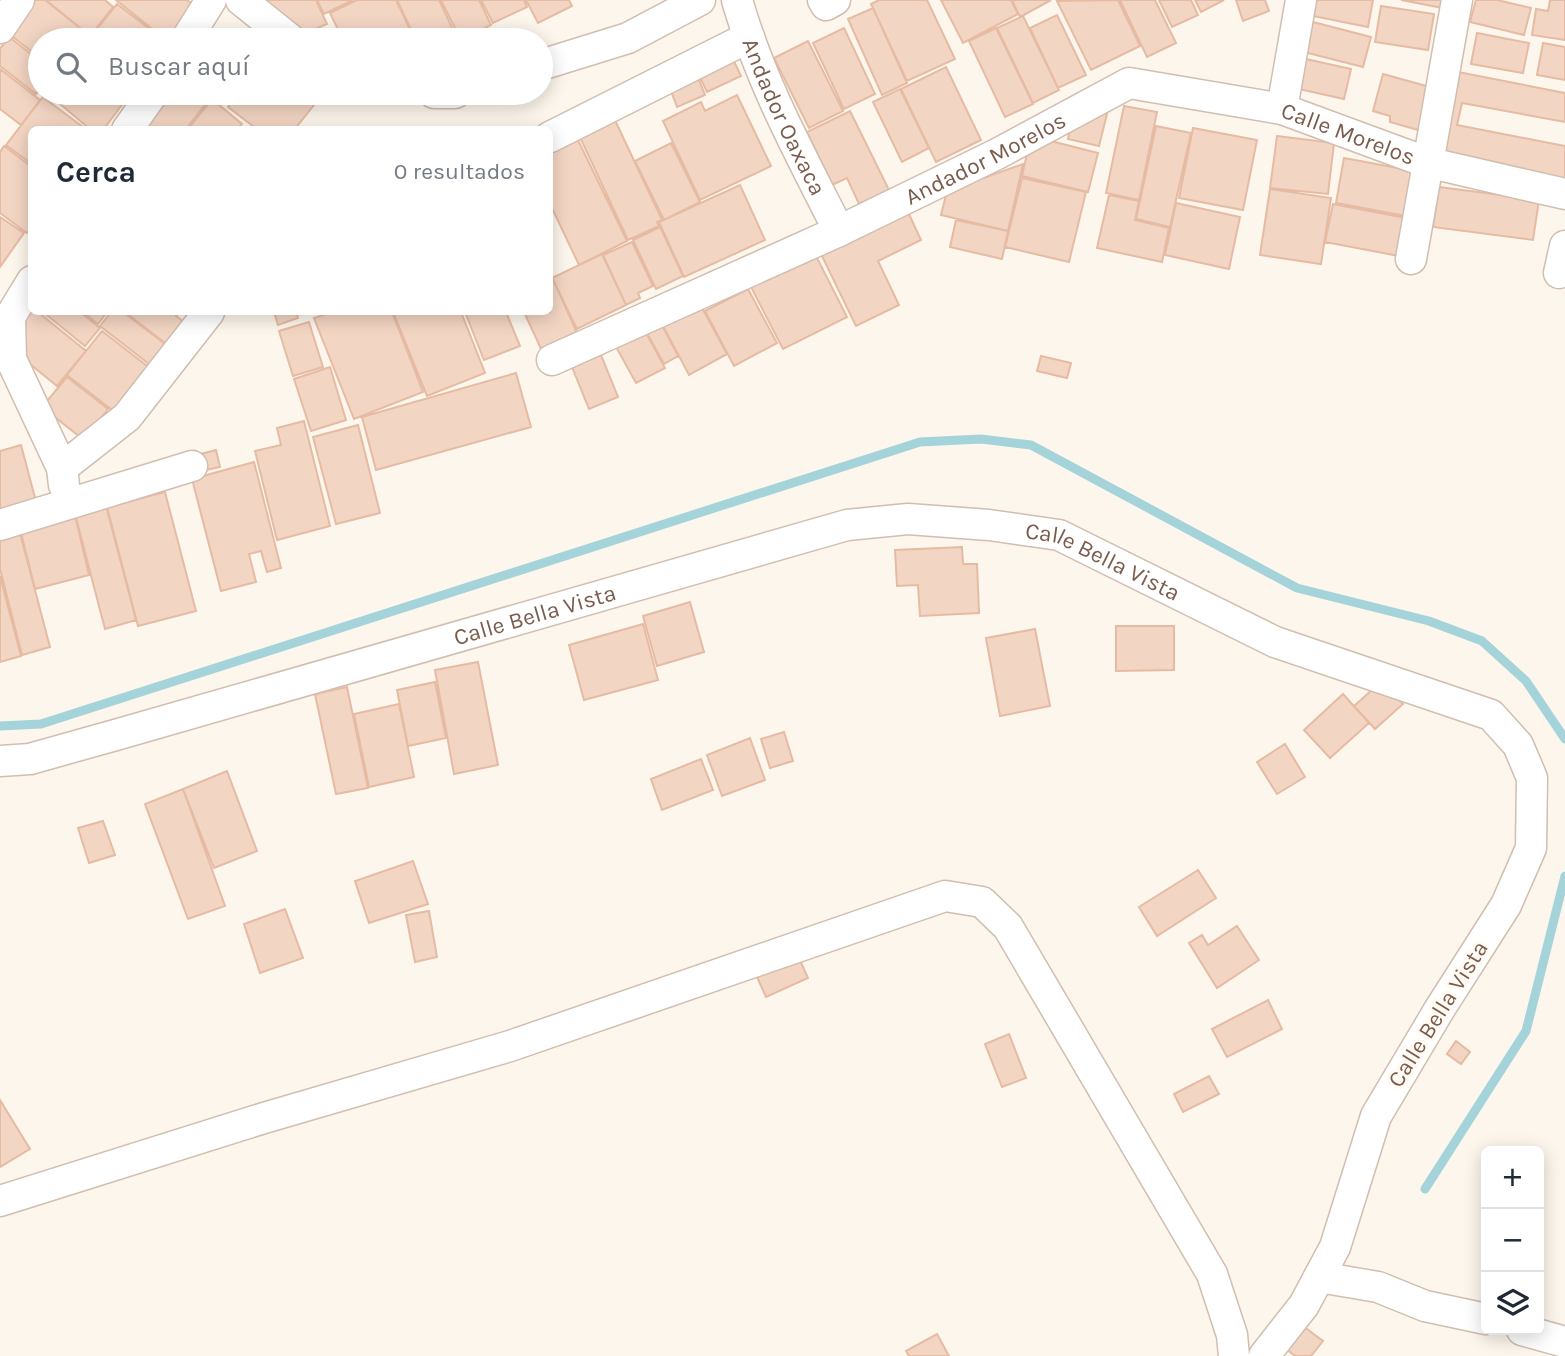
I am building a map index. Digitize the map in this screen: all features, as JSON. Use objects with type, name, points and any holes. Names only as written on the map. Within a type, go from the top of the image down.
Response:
[{"type":"street","points":[[0,28],[19,0]]},
{"type":"street","points":[[194,28],[211,0]]},
{"type":"street","points":[[241,0],[276,28]]},
{"type":"street","points":[[553,61],[628,38],[701,0]]},
{"type":"street","name":"Andador Oaxaca","points":[[737,0],[783,120],[839,232]]},
{"type":"street","points":[[823,0],[826,5],[835,0]]},
{"type":"street","points":[[1282,108],[1301,0]]},
{"type":"street","points":[[1411,259],[1426,162],[1457,0]]},
{"type":"street","points":[[553,135],[749,37]]},
{"type":"street","name":"Calle Morelos","points":[[1129,83],[1282,108],[1426,162],[1565,194]]},
{"type":"street","name":"Andador Morelos","points":[[552,360],[839,232],[997,154],[1129,83]]},
{"type":"street","points":[[130,126],[145,105]]},
{"type":"street","points":[[28,286],[5,315],[6,360],[62,468],[66,506]]},
{"type":"street","points":[[62,468],[127,417],[207,315]]},
{"type":"street","points":[[0,525],[192,466]]},
{"type":"street","name":"Calle Bella Vista","points":[[0,761],[30,759],[81,745],[847,526],[908,519],[989,525],[1059,535],[1275,642],[1491,715],[1518,745],[1532,778],[1531,848],[1506,905],[1438,1010],[1376,1116],[1335,1247],[1304,1306],[1264,1356]]},
{"type":"street","points":[[0,1201],[264,1118],[510,1046],[944,896],[982,902],[1008,927],[1212,1274],[1232,1335],[1234,1356]]},
{"type":"street","points":[[1319,1277],[1378,1287],[1425,1307],[1481,1319]]},
{"type":"street","points":[[1540,1335],[1565,1342]]},
{"type":"building","points":[[28,0],[45,0],[80,28],[28,28],[28,49],[4,30]]},
{"type":"building","points":[[46,0],[105,0],[113,7],[96,28],[80,28]]},
{"type":"building","points":[[116,0],[187,0],[196,7],[179,28],[151,28]]},
{"type":"building","points":[[265,0],[316,0],[327,24],[318,28],[284,28],[276,23]]},
{"type":"building","points":[[317,0],[353,0],[324,14]]},
{"type":"building","points":[[357,0],[396,0],[409,28],[337,28],[330,13]]},
{"type":"building","points":[[397,0],[439,0],[452,28],[410,28]]},
{"type":"building","points":[[441,0],[479,0],[491,25],[485,28],[455,28]]},
{"type":"building","points":[[481,0],[524,0],[527,7],[493,23]]},
{"type":"building","points":[[526,0],[569,0],[572,6],[538,23]]},
{"type":"building","points":[[879,0],[927,0],[955,59],[907,81],[871,4]]},
{"type":"building","points":[[941,0],[1011,0],[1018,14],[963,43]]},
{"type":"building","points":[[1012,0],[1051,0],[1020,17]]},
{"type":"building","points":[[1118,0],[1140,46],[1091,70],[1057,1]]},
{"type":"building","points":[[1120,0],[1155,0],[1176,43],[1147,57]]},
{"type":"building","points":[[1159,0],[1191,0],[1198,15],[1172,27]]},
{"type":"building","points":[[1195,0],[1224,0],[1201,12]]},
{"type":"building","points":[[1236,0],[1265,0],[1269,11],[1243,21]]},
{"type":"building","points":[[1311,0],[1373,0],[1368,27],[1308,15]]},
{"type":"building","points":[[1401,0],[1445,0],[1443,8]]},
{"type":"building","points":[[1476,0],[1497,0],[1531,8],[1524,35],[1470,22]]},
{"type":"building","points":[[1550,0],[1565,0],[1565,40],[1532,35],[1536,9],[1548,11]]},
{"type":"building","points":[[117,4],[148,28],[98,28]]},
{"type":"building","points":[[1381,6],[1434,14],[1428,50],[1375,42]]},
{"type":"building","points":[[873,8],[907,83],[882,95],[848,19]]},
{"type":"building","points":[[1057,15],[1086,75],[1058,88],[1030,28]]},
{"type":"building","points":[[1023,16],[1059,90],[1033,103],[997,28]]},
{"type":"building","points":[[1313,22],[1371,37],[1363,67],[1304,52]]},
{"type":"building","points":[[844,28],[875,94],[844,109],[813,43]]},
{"type":"building","points":[[996,28],[1033,104],[1005,117],[969,41]]},
{"type":"building","points":[[1477,33],[1529,43],[1523,73],[1471,64]]},
{"type":"building","points":[[9,37],[28,52],[28,88],[0,66],[0,49]]},
{"type":"building","points":[[808,41],[843,111],[809,128],[774,58]]},
{"type":"building","points":[[1543,43],[1565,47],[1565,80],[1537,75]]},
{"type":"building","points":[[732,57],[741,76],[707,92],[698,73]]},
{"type":"building","points":[[1297,57],[1351,69],[1344,99],[1290,87]]},
{"type":"building","points":[[946,67],[981,140],[936,162],[901,89]]},
{"type":"building","points":[[0,69],[28,91],[28,105],[36,105],[21,125],[0,109]]},
{"type":"building","points":[[695,70],[705,95],[677,107],[667,80]]},
{"type":"building","points":[[1453,71],[1565,93],[1565,122],[1462,103],[1457,125],[1565,146],[1565,183],[1436,158]]},
{"type":"building","points":[[1383,74],[1430,87],[1418,130],[1390,122],[1390,116],[1373,111]]},
{"type":"building","points":[[900,89],[929,148],[902,162],[873,102]]},
{"type":"building","points":[[737,95],[771,166],[700,200],[663,121],[701,102],[705,111]]},
{"type":"building","points":[[37,105],[54,105],[82,126],[28,126],[28,161],[6,145]]},
{"type":"building","points":[[61,105],[122,105],[106,126],[86,126]]},
{"type":"building","points":[[160,105],[205,105],[188,126],[146,126]]},
{"type":"building","points":[[207,105],[219,105],[242,124],[240,126],[190,126]]},
{"type":"building","points":[[314,105],[297,126],[253,126],[228,107]]},
{"type":"building","points":[[1124,106],[1157,112],[1139,200],[1106,193]]},
{"type":"building","points":[[850,111],[889,190],[859,204],[847,178],[832,185],[807,132]]},
{"type":"building","points":[[1094,111],[1107,114],[1099,146],[1068,139],[1070,127]]},
{"type":"building","points":[[613,116],[662,220],[657,222],[659,226],[628,240],[578,133]]},
{"type":"building","points":[[1156,126],[1191,133],[1170,227],[1136,219]]},
{"type":"building","points":[[1193,128],[1257,140],[1243,210],[1179,198]]},
{"type":"building","points":[[576,136],[627,241],[579,265],[553,210],[553,148]]},
{"type":"building","points":[[1031,136],[1098,153],[1088,192],[1022,176]]},
{"type":"building","points":[[1277,136],[1334,143],[1328,194],[1270,188]]},
{"type":"building","points":[[671,143],[700,202],[664,220],[635,161]]},
{"type":"building","points":[[4,146],[28,164],[27,233],[0,213],[0,152]]},
{"type":"building","points":[[1344,158],[1414,171],[1406,216],[1336,203]]},
{"type":"building","points":[[1023,164],[1008,231],[941,215],[947,191]]},
{"type":"building","points":[[1022,178],[1086,192],[1069,262],[1005,247]]},
{"type":"building","points":[[740,185],[765,240],[684,277],[659,222]]},
{"type":"building","points":[[1439,187],[1539,200],[1533,240],[1433,227]]},
{"type":"building","points":[[1270,189],[1331,198],[1321,264],[1260,255]]},
{"type":"building","points":[[1109,195],[1139,201],[1135,220],[1169,228],[1162,262],[1097,248]]},
{"type":"building","points":[[1176,203],[1240,217],[1229,269],[1165,255]]},
{"type":"building","points":[[1333,204],[1406,218],[1399,256],[1325,242]]},
{"type":"building","points":[[908,212],[921,240],[878,261],[899,305],[856,326],[821,254]]},
{"type":"building","points":[[0,217],[24,233],[0,267]]},
{"type":"building","points":[[956,220],[1008,231],[1002,259],[950,247]]},
{"type":"building","points":[[660,227],[683,276],[656,289],[633,240]]},
{"type":"building","points":[[632,242],[653,286],[638,293],[640,298],[626,305],[603,255]]},
{"type":"building","points":[[602,254],[626,305],[577,329],[553,278]]},
{"type":"building","points":[[815,254],[847,317],[783,349],[751,287]]},
{"type":"building","points":[[553,279],[578,335],[542,351],[525,315],[553,315]]},
{"type":"building","points":[[748,289],[777,343],[734,366],[705,311]]},
{"type":"building","points":[[701,306],[727,354],[689,375],[663,326]]},
{"type":"building","points":[[28,309],[28,315],[42,315],[86,351],[57,386],[13,350],[25,335],[11,323]]},
{"type":"building","points":[[47,315],[84,315],[100,328],[85,346]]},
{"type":"building","points":[[87,315],[105,315],[98,324]]},
{"type":"building","points":[[109,315],[127,315],[169,347],[153,367],[100,326]]},
{"type":"building","points":[[129,315],[177,315],[187,324],[169,346]]},
{"type":"building","points":[[275,315],[297,315],[298,318],[278,325]]},
{"type":"building","points":[[323,315],[393,315],[423,392],[354,419],[314,318]]},
{"type":"building","points":[[394,315],[462,315],[485,373],[427,396]]},
{"type":"building","points":[[466,315],[507,315],[520,346],[484,360]]},
{"type":"building","points":[[309,322],[323,367],[293,376],[279,331]]},
{"type":"building","points":[[662,325],[678,356],[664,364],[647,333]]},
{"type":"building","points":[[644,329],[665,368],[636,383],[615,345]]},
{"type":"building","points":[[102,331],[151,369],[116,413],[67,375]]},
{"type":"building","points":[[599,350],[618,397],[589,409],[570,362]]},
{"type":"building","points":[[1041,356],[1071,363],[1067,378],[1037,371]]},
{"type":"building","points":[[330,367],[346,420],[311,431],[294,379]]},
{"type":"building","points":[[516,373],[531,427],[376,470],[362,417]]},
{"type":"building","points":[[67,377],[108,409],[84,440],[42,407]]},
{"type":"building","points":[[304,421],[330,526],[277,540],[255,451],[281,445],[277,428]]},
{"type":"building","points":[[358,425],[380,513],[336,524],[313,437]]},
{"type":"building","points":[[21,445],[38,509],[0,519],[0,451]]},
{"type":"building","points":[[216,450],[220,467],[197,472],[193,456]]},
{"type":"building","points":[[254,462],[281,568],[267,572],[261,551],[249,554],[256,582],[221,591],[192,479]]},
{"type":"building","points":[[165,492],[196,611],[138,626],[107,507]]},
{"type":"building","points":[[106,506],[136,620],[105,629],[75,514]]},
{"type":"building","points":[[74,511],[89,575],[35,589],[19,525]]},
{"type":"building","points":[[17,522],[50,647],[22,655],[0,569],[0,526]]},
{"type":"building","points":[[962,547],[963,564],[977,564],[979,613],[920,616],[918,585],[897,586],[895,550]]},
{"type":"building","points":[[0,576],[21,656],[0,662]]},
{"type":"building","points":[[690,602],[704,652],[657,666],[643,616]]},
{"type":"building","points":[[643,624],[658,680],[584,700],[569,645]]},
{"type":"building","points":[[1116,626],[1174,626],[1174,670],[1116,671]]},
{"type":"building","points":[[1035,629],[1050,706],[1000,716],[986,638]]},
{"type":"building","points":[[478,662],[498,765],[454,774],[435,670]]},
{"type":"building","points":[[1382,681],[1403,704],[1375,729],[1354,706]]},
{"type":"building","points":[[435,682],[446,738],[408,746],[397,690]]},
{"type":"building","points":[[347,687],[368,788],[336,794],[315,694]]},
{"type":"building","points":[[1343,694],[1369,723],[1330,758],[1304,730]]},
{"type":"building","points":[[399,704],[414,777],[369,787],[354,714]]},
{"type":"building","points":[[784,732],[793,761],[770,768],[761,739]]},
{"type":"building","points":[[750,738],[765,780],[722,796],[707,755]]},
{"type":"building","points":[[1285,744],[1305,777],[1277,794],[1257,762]]},
{"type":"building","points":[[701,759],[713,790],[662,810],[651,779]]},
{"type":"building","points":[[227,771],[257,851],[214,868],[183,789]]},
{"type":"building","points":[[183,789],[225,906],[188,919],[145,804]]},
{"type":"building","points":[[103,821],[115,855],[89,863],[78,828]]},
{"type":"building","points":[[413,861],[428,904],[369,923],[355,881]]},
{"type":"building","points":[[1198,870],[1216,898],[1157,936],[1139,907]]},
{"type":"building","points":[[285,909],[303,958],[260,973],[244,924]]},
{"type":"building","points":[[429,911],[437,957],[415,962],[406,915]]},
{"type":"building","points":[[1237,926],[1259,960],[1217,988],[1189,943],[1202,935],[1208,945]]},
{"type":"building","points":[[795,949],[808,978],[766,997],[753,968]]},
{"type":"building","points":[[1268,1000],[1282,1029],[1227,1057],[1212,1029]]},
{"type":"building","points":[[1009,1034],[1026,1078],[1002,1087],[985,1044]]},
{"type":"building","points":[[1456,1041],[1470,1052],[1461,1064],[1447,1054]]},
{"type":"building","points":[[1209,1076],[1219,1094],[1183,1112],[1174,1094]]},
{"type":"building","points":[[0,1100],[30,1149],[0,1167]]},
{"type":"building","points":[[1303,1326],[1323,1341],[1311,1356],[1295,1356],[1285,1348]]},
{"type":"building","points":[[937,1334],[949,1356],[909,1356],[906,1351]]},
{"type":"waterway","points":[[0,726],[41,724],[920,442],[981,439],[1031,445],[1297,588],[1429,621],[1482,641],[1526,681],[1565,739]]},
{"type":"waterway","points":[[1425,1189],[1526,1031],[1565,876]]}]
